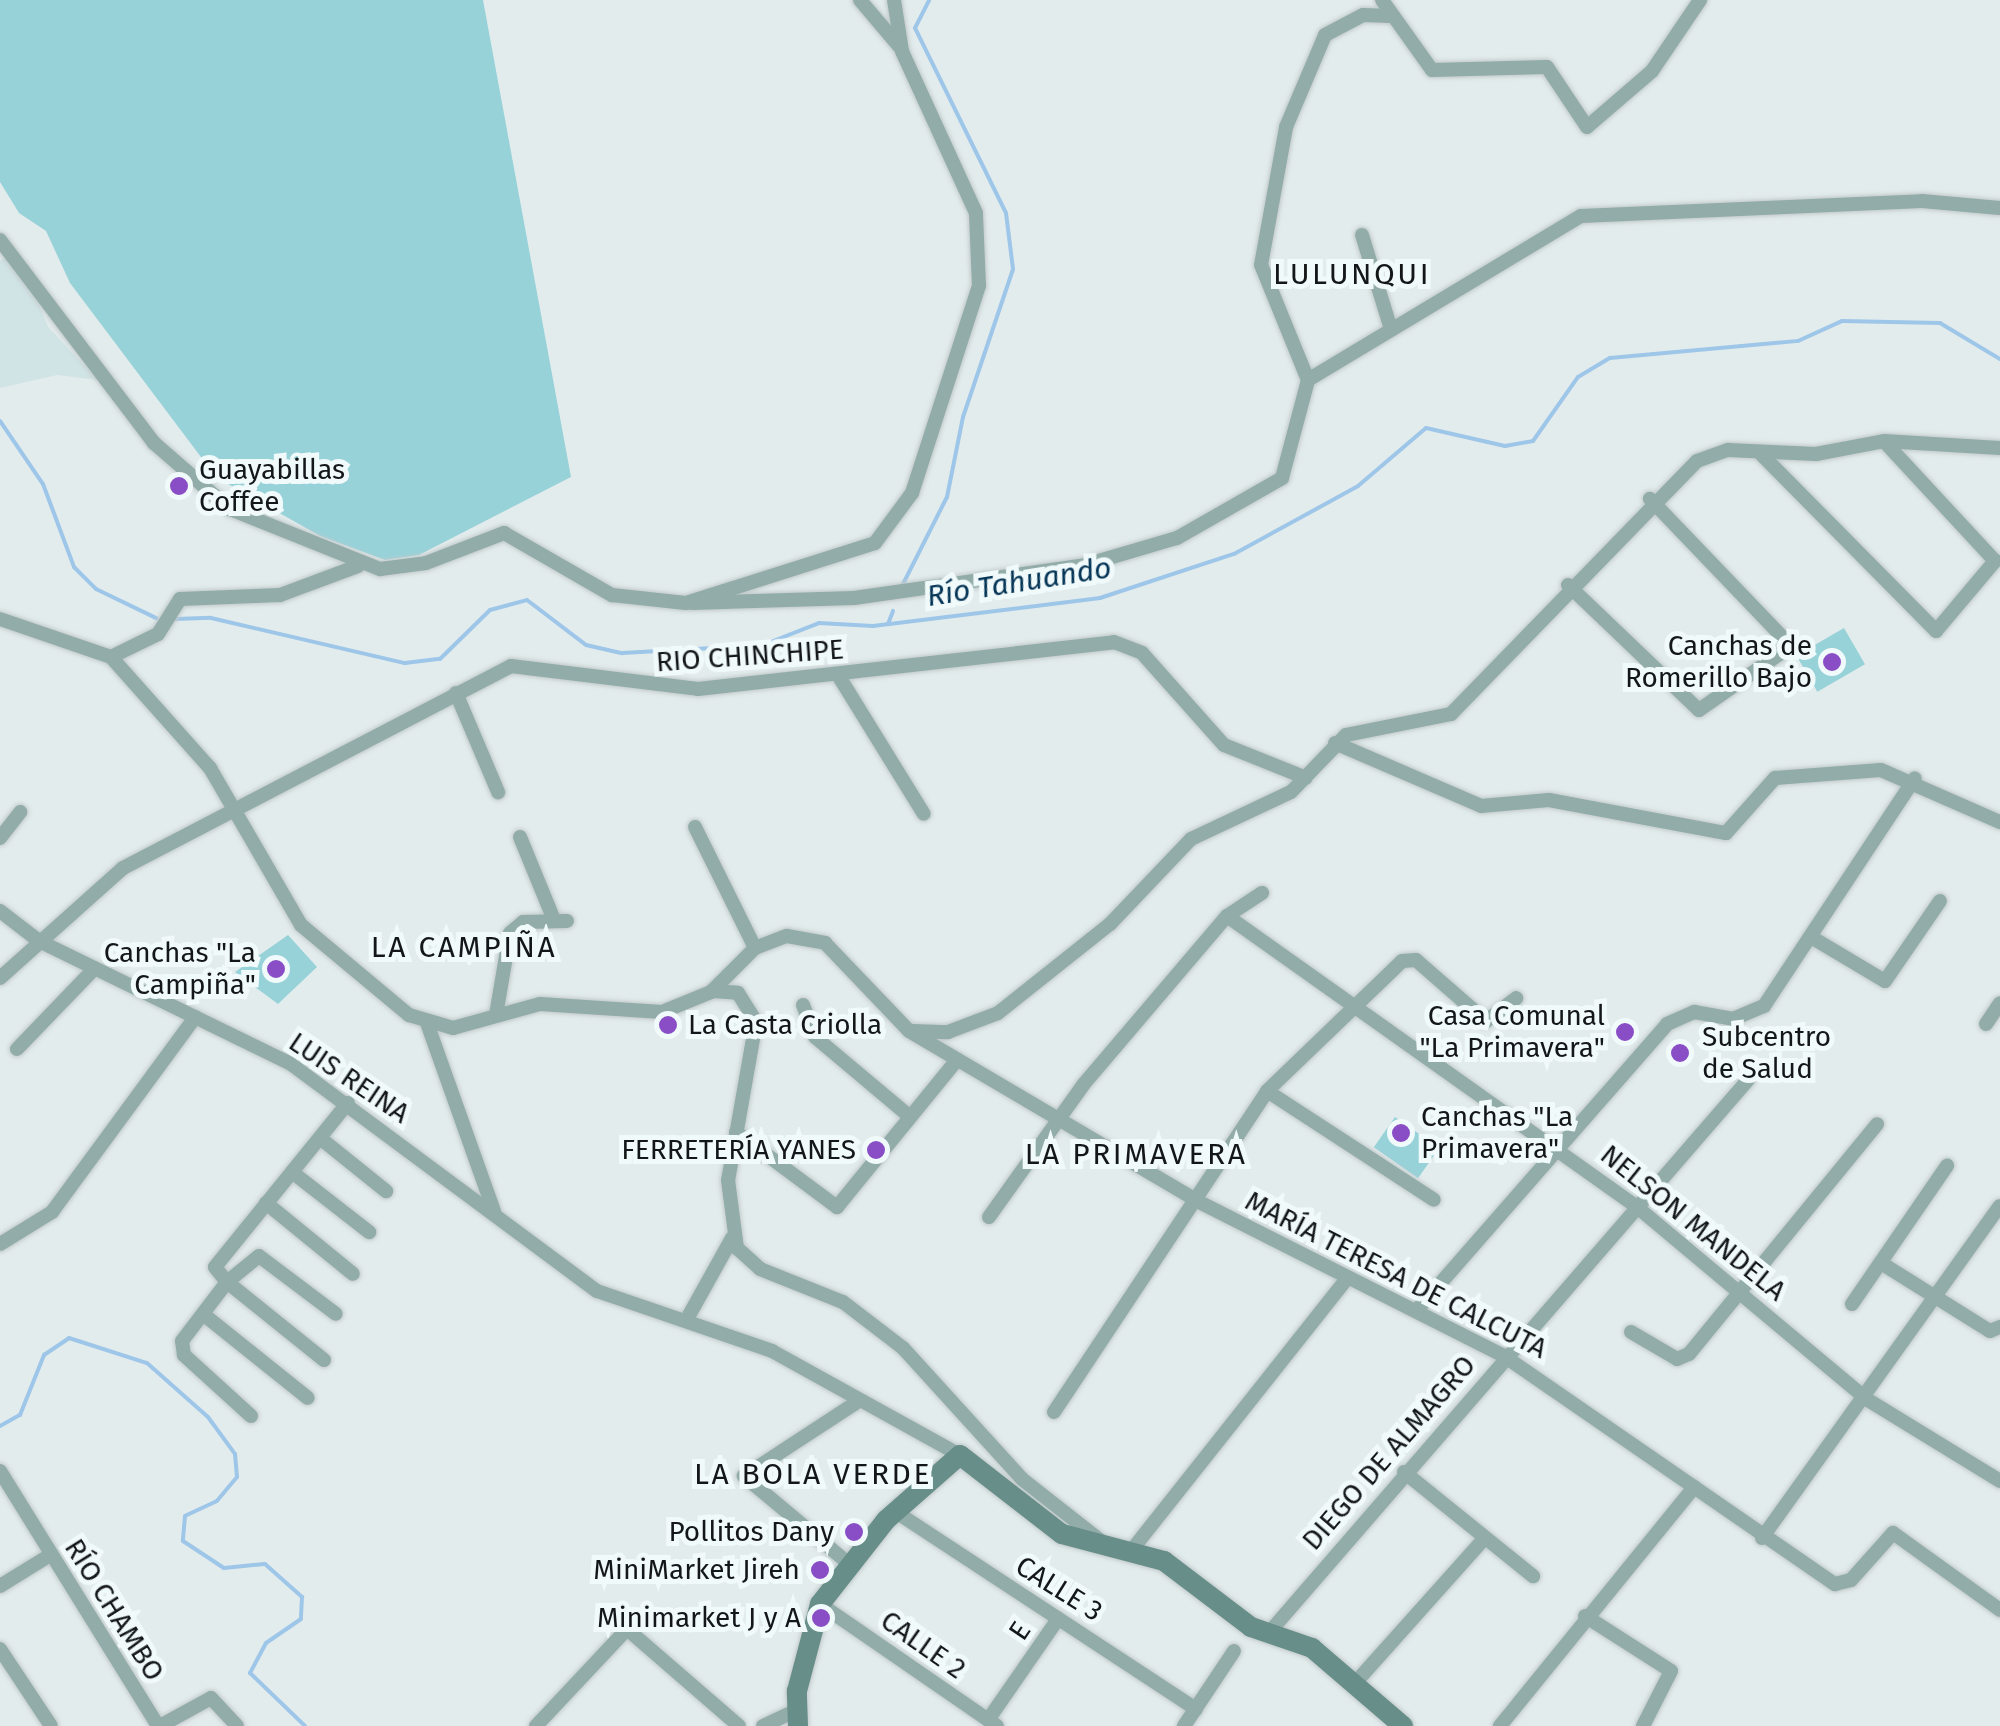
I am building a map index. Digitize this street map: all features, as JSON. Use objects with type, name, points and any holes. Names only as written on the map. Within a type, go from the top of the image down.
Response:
[{"type":"main road","points":[[796,1719],[820,1604],[848,1563],[896,1512],[960,1455],[1062,1534],[1131,1551],[1180,1570],[1267,1634],[1312,1648],[1356,1682],[1397,1724]]},
{"type":"street","points":[[686,603],[875,543],[912,494],[979,286],[976,214],[902,51],[860,0]]},
{"type":"street","points":[[894,0],[902,51]]},
{"type":"street","points":[[1382,0],[1432,70],[1547,66],[1587,127],[1652,71],[1700,0]]},
{"type":"street","points":[[111,657],[158,634],[175,601],[280,595],[358,566],[426,563],[504,533],[612,595],[686,603],[873,595],[1085,565],[1177,538],[1282,478],[1308,380],[1260,265],[1286,128],[1324,35],[1363,16],[1390,16]]},
{"type":"street","points":[[1308,380],[1390,326],[1581,216],[1922,201],[2000,208]]},
{"type":"street","points":[[1362,234],[1390,326]]},
{"type":"street","points":[[3,242],[181,474],[230,509],[358,566]]},
{"type":"street","points":[[909,1031],[948,1032],[998,1013],[1110,924],[1191,838],[1306,778],[1335,743],[1450,714],[1650,499],[1712,453],[1761,454],[1884,442],[2000,448]]},
{"type":"street","points":[[1761,454],[1936,631],[1995,560],[1884,442]]},
{"type":"street","points":[[1568,584],[1699,710],[1791,646],[1650,499]]},
{"type":"street","points":[[0,620],[111,657],[176,724],[327,954],[427,1024],[452,1028],[540,1004],[662,1012],[711,992],[754,948],[695,827]]},
{"type":"street","name":"RIO CHINCHIPE","points":[[0,978],[122,868],[511,666],[642,689],[838,675],[1129,646],[1210,735],[1306,778]]},
{"type":"street","points":[[838,675],[924,814]]},
{"type":"street","points":[[456,693],[498,792]]},
{"type":"street","points":[[1335,743],[1482,806],[1549,800],[1712,834],[1726,834],[1786,774],[1915,778],[2000,822]]},
{"type":"street","points":[[1416,1311],[1667,1024],[1694,1012],[1749,1016],[1811,937],[1915,778]]},
{"type":"street","points":[[0,838],[20,812]]},
{"type":"street","points":[[496,1014],[513,958],[510,933],[560,920],[520,837]]},
{"type":"street","points":[[989,1218],[1057,1116],[1227,916],[1262,894]]},
{"type":"street","points":[[1811,937],[1884,981],[1940,902]]},
{"type":"street","name":"LUIS REINA","points":[[0,911],[39,940],[195,1016],[348,1103],[494,1211],[544,1259],[597,1291],[688,1319],[772,1352],[857,1402],[960,1455]]},
{"type":"street","name":"NELSON MANDELA","points":[[1227,916],[1638,1207],[1868,1400],[2000,1481]]},
{"type":"street","name":"MARÍA TERESA DE CALCUTA","points":[[754,948],[786,936],[824,943],[909,1031],[1199,1202],[1346,1280],[1504,1356],[1762,1538],[1844,1585],[1885,1538],[1902,1535],[2000,1610]]},
{"type":"street","points":[[1054,1412],[1199,1202],[1267,1091],[1408,958],[1486,1021],[1516,998]]},
{"type":"street","points":[[17,1049],[95,968]]},
{"type":"street","points":[[711,992],[738,993],[756,1022],[726,1205],[732,1238],[760,1269],[826,1293],[903,1348],[1022,1479],[1106,1546]]},
{"type":"street","points":[[1986,1024],[2000,1003]]},
{"type":"street","points":[[802,1005],[815,1037],[909,1116]]},
{"type":"street","points":[[0,1244],[52,1212],[195,1016]]},
{"type":"street","points":[[427,1024],[494,1211]]},
{"type":"street","points":[[736,1132],[837,1207],[956,1060]]},
{"type":"street","name":"DIEGO DE ALMAGRO","points":[[1267,1634],[1504,1356],[1748,1080]]},
{"type":"street","points":[[1267,1091],[1434,1200]]},
{"type":"street","points":[[324,1360],[227,1282],[215,1267],[348,1103]]},
{"type":"street","points":[[1630,1332],[1684,1358],[1877,1124]]},
{"type":"street","points":[[320,1138],[386,1191]]},
{"type":"street","points":[[1852,1304],[1947,1166]]},
{"type":"street","points":[[292,1172],[369,1232]]},
{"type":"street","points":[[266,1203],[354,1274]]},
{"type":"street","points":[[1762,1538],[1868,1400],[2000,1206]]},
{"type":"street","points":[[688,1319],[732,1238]]},
{"type":"street","points":[[251,1416],[184,1355],[182,1340],[227,1282],[259,1256],[336,1314]]},
{"type":"street","points":[[1881,1263],[1990,1331],[2000,1328]]},
{"type":"street","points":[[1131,1551],[1346,1280]]},
{"type":"street","points":[[203,1314],[308,1398]]},
{"type":"street","points":[[848,1563],[744,1476],[857,1402]]},
{"type":"street","points":[[1404,1472],[1483,1540],[1533,1576]]},
{"type":"street","name":"RÍO CHAMBO","points":[[3,1476],[48,1557],[159,1726]]},
{"type":"street","points":[[1500,1726],[1585,1616],[1694,1487]]},
{"type":"street","name":"CALLE 3","points":[[896,1512],[1196,1708]]},
{"type":"street","points":[[1356,1682],[1483,1540]]},
{"type":"street","points":[[0,1586],[48,1557]]},
{"type":"street","name":"CALLE 2","points":[[820,1604],[992,1723]]},
{"type":"street","points":[[1585,1616],[1671,1670],[1643,1726]]},
{"type":"street","name":"E","points":[[992,1723],[1058,1619]]},
{"type":"street","points":[[536,1726],[627,1629],[740,1726]]},
{"type":"street","points":[[0,1649],[51,1726]]},
{"type":"street","points":[[1184,1726],[1234,1651]]},
{"type":"street","points":[[159,1726],[212,1698],[237,1726]]},
{"type":"street","points":[[763,1726],[796,1719]]},
{"type":"shaded area","points":[[0,0],[483,0],[571,477],[419,555],[385,560],[320,536],[216,477],[70,283],[46,231],[19,213],[0,182]]},
{"type":"shaded area","points":[[16,248],[48,327],[98,380],[57,375],[0,388],[0,261]]},
{"type":"shaded area","name":"Canchas de Romerillo Bajo","points":[[1844,628],[1865,664],[1817,692],[1796,656]]},
{"type":"shaded area","name":"Canchas \"La Campiña\"","points":[[288,935],[317,967],[278,1004],[235,972]]},
{"type":"shaded area","name":"Canchas \"La Primavera\"","points":[[1395,1117],[1439,1148],[1418,1178],[1374,1147]]},
{"type":"waterway","points":[[902,586],[947,497],[963,417],[1013,269],[1006,213],[915,28],[929,0]]},
{"type":"waterway","name":"Río Tahuando","points":[[175,619],[211,618],[405,663],[440,659],[490,610],[527,600],[586,645],[622,653],[763,645],[819,623],[873,626],[1100,598],[1234,554],[1358,486],[1426,428],[1505,446],[1533,441],[1578,377],[1610,358],[1798,341],[1842,321],[1940,323],[2000,359]]},
{"type":"waterway","name":"Río Tahuando","points":[[0,421],[43,484],[74,567],[96,589],[156,618]]},
{"type":"waterway","points":[[888,624],[893,611]]},
{"type":"waterway","points":[[0,1426],[20,1415],[44,1355],[69,1338],[147,1363],[208,1417],[235,1454],[237,1477],[217,1501],[185,1516],[183,1541],[224,1568],[265,1564],[302,1597],[301,1619],[266,1643],[250,1673],[305,1726]]},
{"type":"place","name":"Guayabillas Coffee","points":[[179,486]]},
{"type":"place","name":"Canchas de Romerillo Bajo","points":[[1832,662]]},
{"type":"place","name":"Canchas \"La Campiña\"","points":[[276,969]]},
{"type":"place","name":"La Casta Criolla","points":[[668,1025]]},
{"type":"place","name":"Casa Comunal \"La Primavera\"","points":[[1625,1032]]},
{"type":"place","name":"Subcentro de Salud","points":[[1680,1053]]},
{"type":"place","name":"Canchas \"La Primavera\"","points":[[1401,1133]]},
{"type":"place","name":"FERRETERÍA YANES","points":[[876,1150]]},
{"type":"place","name":"Pollitos Dany","points":[[854,1532]]},
{"type":"place","name":"MiniMarket Jireh","points":[[820,1570]]},
{"type":"place","name":"Minimarket J y A","points":[[821,1618]]},
{"type":"district","name":"LULUNQUI","points":[[1352,274]]},
{"type":"district","name":"LA CAMPIÑA","points":[[464,947]]},
{"type":"district","name":"LA PRIMAVERA","points":[[1136,1154]]},
{"type":"district","name":"LA BOLA VERDE","points":[[813,1474]]}]
